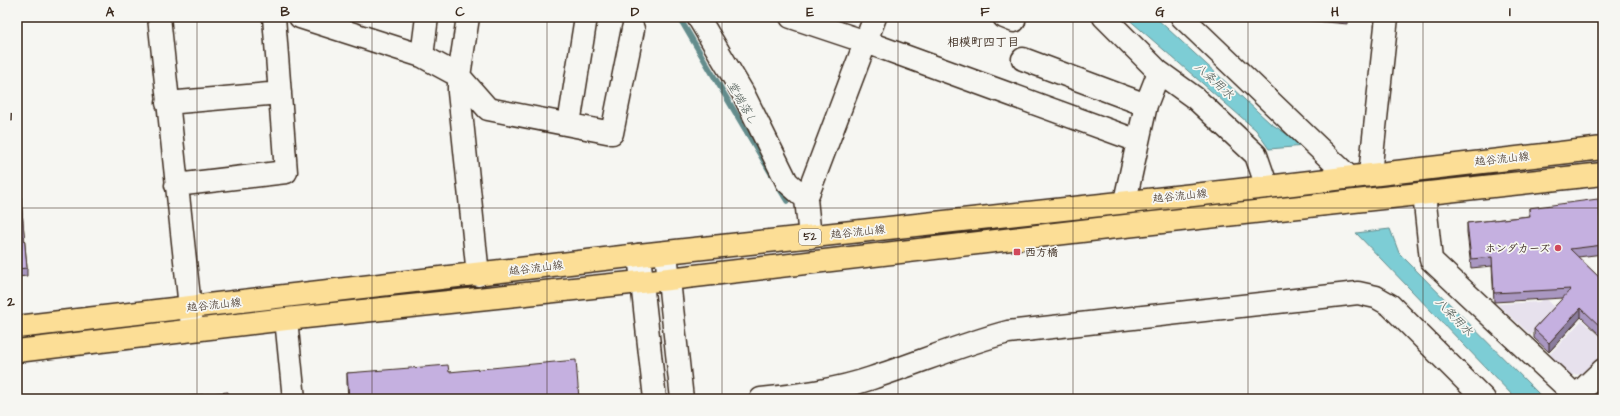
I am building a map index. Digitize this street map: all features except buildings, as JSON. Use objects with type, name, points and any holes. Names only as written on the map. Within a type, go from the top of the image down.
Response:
[{"type":"main road","name":"越谷流山線","points":[[17,327],[478,275],[639,255],[1125,201],[1267,187],[1359,175],[1603,148]]},
{"type":"main road","name":"越谷流山線","points":[[17,351],[286,319],[642,282],[1114,227],[1603,174]]},
{"type":"street","points":[[159,17],[167,103],[193,331]]},
{"type":"street","points":[[176,185],[286,172],[274,17]]},
{"type":"street","points":[[300,17],[354,25],[422,56],[459,76],[488,109],[612,133],[633,29]]},
{"type":"street","points":[[422,56],[427,17]]},
{"type":"street","points":[[468,17],[459,76],[459,92],[478,275]]},
{"type":"street","points":[[569,124],[586,17]]},
{"type":"street","points":[[698,17],[742,93],[787,182],[806,199]]},
{"type":"street","points":[[791,17],[866,42],[1138,141]]},
{"type":"street","points":[[810,237],[806,199],[875,17]]},
{"type":"street","points":[[1104,17],[1159,72],[1195,98],[1256,155],[1267,187]]},
{"type":"street","points":[[1182,17],[1359,175]]},
{"type":"street","points":[[1359,175],[1387,17]]},
{"type":"street","points":[[1023,59],[1146,105]]},
{"type":"street","points":[[1125,201],[1146,105],[1159,72]]},
{"type":"street","points":[[167,103],[280,93]]},
{"type":"street","points":[[1424,194],[1431,260],[1577,397],[1603,370]]},
{"type":"street","points":[[666,252],[682,399]]},
{"type":"street","points":[[639,255],[655,399]]},
{"type":"street","points":[[761,399],[828,390],[871,378],[978,339],[1008,332],[1358,293],[1376,297],[1390,305],[1484,399]]},
{"type":"street","points":[[286,319],[294,399]]},
{"type":"shaded area","points":[[1545,297],[1557,310],[1531,335],[1497,304],[1539,302]]},
{"type":"shaded area","points":[[1582,320],[1603,339],[1603,353],[1583,374],[1570,375],[1549,355]]},
{"type":"water","name":"八条用水","points":[[1126,17],[1155,17],[1270,123],[1305,146],[1269,149],[1256,130]]},
{"type":"water","name":"八条用水","points":[[1390,229],[1399,253],[1544,399],[1516,399],[1356,233]]},
{"type":"waterway","name":"堂端落し","points":[[679,17],[772,175]]},
{"type":"waterway","name":"堂端落し","points":[[778,186],[787,201]]},
{"type":"place","name":"ホンダカーズ","points":[[1558,248]]},
{"type":"place","name":"西方橋","points":[[1017,252]]},
{"type":"district","name":"相模町四丁目","points":[[983,42]]}]
